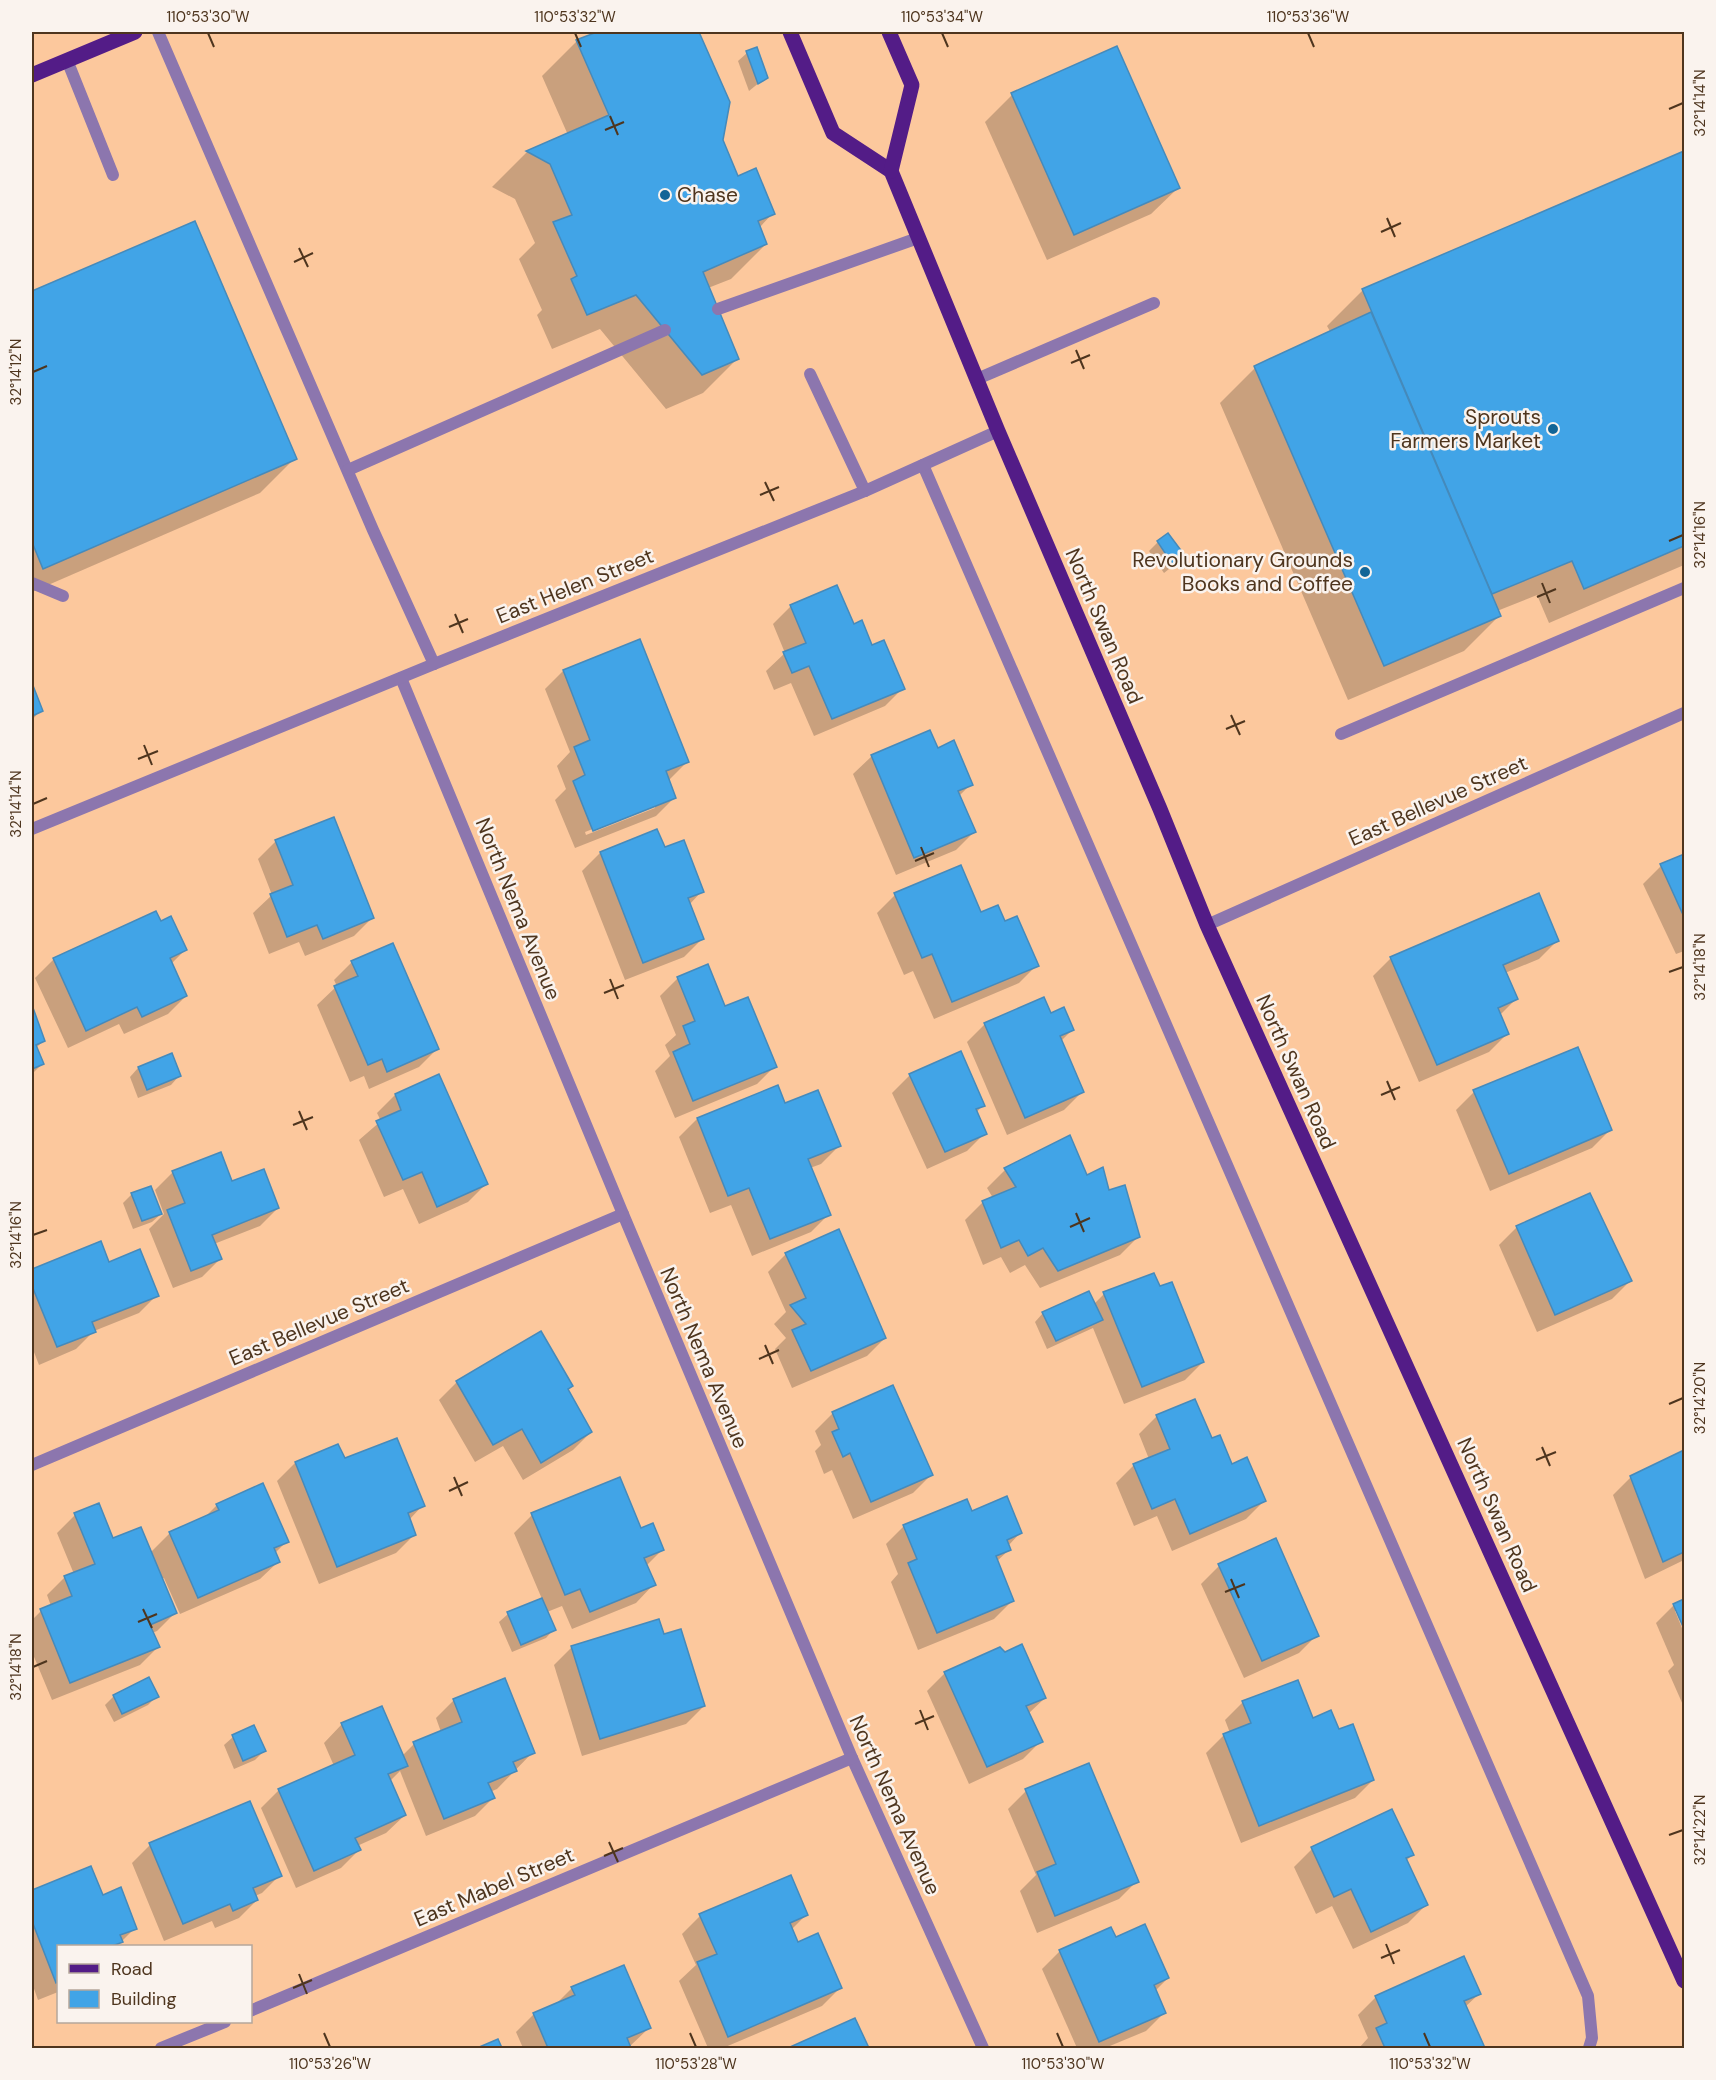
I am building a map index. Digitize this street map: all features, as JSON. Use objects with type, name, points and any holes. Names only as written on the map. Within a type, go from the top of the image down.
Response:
[{"type":"main road","points":[[32,75],[135,32]]},
{"type":"main road","points":[[790,32],[833,133],[891,171],[912,85],[889,32]]},
{"type":"main road","name":"North Swan Road","points":[[891,171],[976,379],[1160,809],[1207,925],[1684,1981]]},
{"type":"street","points":[[158,32],[434,664]]},
{"type":"street","points":[[67,60],[113,176]]},
{"type":"street","points":[[718,309],[918,238]]},
{"type":"street","points":[[976,379],[1154,303]]},
{"type":"street","points":[[348,470],[665,330]]},
{"type":"street","points":[[810,374],[866,491]]},
{"type":"street","name":"East Helen Street","points":[[32,829],[434,664],[866,491],[998,431]]},
{"type":"street","points":[[923,465],[1588,1996],[1592,2038],[1589,2049]]},
{"type":"street","points":[[32,584],[63,596]]},
{"type":"street","points":[[1341,734],[1684,588]]},
{"type":"street","name":"North Nema Avenue","points":[[401,678],[852,1758],[983,2049]]},
{"type":"street","name":"East Bellevue Street","points":[[1207,925],[1684,713]]},
{"type":"street","name":"East Bellevue Street","points":[[32,1465],[623,1214]]},
{"type":"street","name":"East Mabel Street","points":[[252,2010],[852,1758]]},
{"type":"street","points":[[161,2049],[223,2023]]},
{"type":"building","name":"Chase","points":[[597,32],[699,32],[730,102],[723,140],[738,176],[756,168],[775,214],[758,221],[767,244],[703,272],[739,359],[702,375],[636,295],[587,315],[571,279],[577,276],[553,222],[572,215],[550,164],[526,151],[609,115],[576,40]]},
{"type":"building","points":[[1117,46],[1180,188],[1074,235],[1011,93]]},
{"type":"building","points":[[757,47],[768,78],[758,84],[746,51]]},
{"type":"building","name":"Sprouts Farmers Market","points":[[1684,151],[1684,546],[1584,589],[1572,561],[1492,594],[1362,289]]},
{"type":"building","points":[[195,221],[297,459],[43,569],[32,542],[32,291]]},
{"type":"building","points":[[1371,312],[1501,616],[1384,666],[1254,366]]},
{"type":"building","points":[[1168,533],[1186,557],[1173,565],[1157,541]]},
{"type":"building","points":[[837,585],[854,624],[862,620],[872,645],[884,640],[905,689],[832,719],[809,666],[792,673],[783,652],[806,643],[790,605]]},
{"type":"building","points":[[640,639],[689,762],[666,771],[676,798],[593,831],[573,781],[585,775],[574,747],[590,740],[563,670]]},
{"type":"building","points":[[32,683],[43,711],[32,716]]},
{"type":"building","points":[[930,730],[938,748],[954,740],[973,785],[958,791],[976,832],[914,858],[871,755]]},
{"type":"building","points":[[334,817],[374,918],[323,939],[317,925],[287,937],[270,894],[293,885],[275,840]]},
{"type":"building","points":[[657,829],[665,847],[684,840],[704,892],[688,898],[704,939],[643,963],[600,852]]},
{"type":"building","points":[[1684,854],[1684,917],[1660,864]]},
{"type":"building","points":[[961,865],[981,912],[998,905],[1005,921],[1017,916],[1039,966],[952,1002],[932,954],[922,958],[894,893]]},
{"type":"building","points":[[1539,893],[1559,941],[1503,965],[1518,999],[1498,1008],[1509,1034],[1437,1065],[1390,957]]},
{"type":"building","points":[[156,911],[161,921],[171,916],[187,950],[170,958],[187,996],[142,1017],[137,1007],[86,1031],[53,958]]},
{"type":"building","points":[[393,943],[439,1049],[387,1072],[382,1059],[368,1065],[334,986],[358,976],[351,961]]},
{"type":"building","points":[[708,964],[725,1006],[748,997],[777,1067],[693,1101],[673,1052],[690,1044],[683,1026],[695,1021],[677,977]]},
{"type":"building","points":[[1044,997],[1051,1013],[1064,1007],[1074,1030],[1060,1036],[1084,1092],[1025,1118],[984,1023]]},
{"type":"building","points":[[32,1005],[45,1041],[36,1045],[44,1064],[32,1069]]},
{"type":"building","points":[[1578,1047],[1612,1130],[1509,1174],[1473,1090]]},
{"type":"building","points":[[961,1051],[985,1106],[976,1109],[987,1134],[945,1152],[909,1074]]},
{"type":"building","points":[[172,1053],[181,1076],[147,1090],[138,1067]]},
{"type":"building","points":[[439,1074],[488,1184],[437,1207],[422,1172],[403,1180],[376,1121],[401,1110],[395,1094]]},
{"type":"building","points":[[778,1085],[785,1103],[818,1090],[841,1146],[808,1159],[831,1215],[770,1239],[749,1188],[728,1196],[697,1118]]},
{"type":"building","points":[[1070,1135],[1087,1175],[1103,1167],[1109,1190],[1125,1185],[1140,1237],[1058,1271],[1043,1248],[1028,1256],[1019,1240],[1001,1248],[982,1201],[1016,1187],[1004,1168]]},
{"type":"building","points":[[221,1152],[232,1181],[264,1169],[279,1208],[212,1235],[222,1259],[191,1271],[167,1210],[185,1203],[172,1171]]},
{"type":"building","points":[[151,1186],[162,1214],[142,1221],[131,1193]]},
{"type":"building","points":[[1590,1193],[1632,1281],[1555,1315],[1516,1226]]},
{"type":"building","points":[[839,1229],[886,1338],[811,1371],[792,1330],[806,1324],[790,1305],[806,1298],[785,1253]]},
{"type":"building","points":[[101,1241],[109,1262],[140,1249],[159,1296],[92,1322],[96,1332],[57,1347],[32,1286],[32,1269]]},
{"type":"building","points":[[1154,1273],[1160,1286],[1172,1282],[1204,1362],[1142,1387],[1103,1292]]},
{"type":"building","points":[[1089,1291],[1103,1320],[1056,1341],[1042,1312]]},
{"type":"building","points":[[541,1331],[573,1386],[568,1389],[592,1432],[541,1463],[522,1429],[493,1445],[456,1381]]},
{"type":"building","points":[[893,1385],[933,1475],[871,1502],[850,1453],[843,1457],[832,1432],[839,1429],[832,1412]]},
{"type":"building","points":[[1195,1399],[1212,1438],[1220,1435],[1232,1464],[1247,1457],[1266,1501],[1190,1534],[1175,1499],[1152,1509],[1133,1464],[1170,1449],[1156,1415]]},
{"type":"building","points":[[397,1438],[425,1506],[408,1513],[416,1535],[337,1567],[295,1462],[338,1444],[345,1458]]},
{"type":"building","points":[[1684,1450],[1684,1552],[1663,1562],[1630,1476]]},
{"type":"building","points":[[620,1477],[641,1528],[653,1523],[664,1550],[644,1558],[656,1585],[590,1612],[580,1589],[565,1595],[531,1513]]},
{"type":"building","points":[[263,1483],[289,1542],[274,1548],[280,1562],[198,1598],[169,1532],[219,1510],[216,1504]]},
{"type":"building","points":[[1007,1496],[1022,1533],[1007,1540],[1011,1550],[996,1556],[1014,1601],[937,1633],[908,1563],[917,1559],[903,1525],[967,1499],[972,1511]]},
{"type":"building","points":[[99,1503],[113,1538],[141,1527],[177,1613],[150,1625],[160,1647],[70,1683],[40,1609],[72,1596],[64,1576],[95,1564],[74,1513]]},
{"type":"building","points":[[1276,1538],[1319,1636],[1262,1661],[1218,1564]]},
{"type":"building","points":[[542,1598],[556,1630],[521,1645],[507,1612]]},
{"type":"building","points":[[1684,1599],[1684,1629],[1673,1604]]},
{"type":"building","points":[[659,1619],[664,1634],[681,1629],[705,1706],[600,1739],[571,1646]]},
{"type":"building","points":[[1022,1644],[1046,1698],[1026,1706],[1043,1742],[987,1767],[944,1672],[1000,1647],[1005,1652]]},
{"type":"building","points":[[149,1677],[159,1697],[122,1714],[113,1695]]},
{"type":"building","points":[[505,1678],[535,1753],[513,1762],[517,1771],[488,1783],[495,1798],[444,1819],[413,1742],[462,1722],[453,1699]]},
{"type":"building","points":[[1298,1680],[1313,1718],[1331,1710],[1339,1729],[1353,1724],[1374,1780],[1259,1826],[1223,1734],[1251,1723],[1242,1701]]},
{"type":"building","points":[[382,1706],[408,1766],[388,1774],[406,1815],[355,1838],[361,1850],[314,1871],[278,1789],[355,1755],[341,1723]]},
{"type":"building","points":[[254,1725],[266,1751],[243,1761],[232,1735]]},
{"type":"building","points":[[1089,1763],[1139,1882],[1055,1916],[1037,1872],[1056,1864],[1025,1789]]},
{"type":"building","points":[[250,1801],[282,1876],[253,1888],[258,1900],[233,1911],[230,1904],[183,1924],[149,1843]]},
{"type":"building","points":[[1392,1809],[1414,1855],[1406,1858],[1428,1905],[1371,1932],[1351,1889],[1334,1897],[1311,1847]]},
{"type":"building","points":[[91,1866],[103,1895],[121,1887],[137,1929],[120,1935],[123,1942],[115,1945],[57,1945],[56,1983],[32,1921],[32,1890]]},
{"type":"building","points":[[791,1875],[808,1915],[790,1923],[798,1942],[818,1933],[842,1988],[728,2037],[697,1962],[717,1954],[699,1914]]},
{"type":"building","points":[[1145,1924],[1169,1978],[1154,1985],[1166,2013],[1099,2042],[1059,1950],[1111,1927],[1116,1937]]},
{"type":"building","points":[[1464,1956],[1481,1994],[1464,2001],[1485,2048],[1385,2048],[1376,2028],[1387,2023],[1375,1996]]},
{"type":"building","points":[[624,1965],[651,2028],[627,2038],[631,2048],[548,2048],[533,2013],[575,1995],[571,1987]]},
{"type":"building","points":[[855,2018],[869,2048],[790,2047]]},
{"type":"building","points":[[498,2039],[502,2048],[477,2048]]},
{"type":"place","name":"Chase","points":[[665,195]]},
{"type":"place","name":"Sprouts Farmers Market","points":[[1553,429]]},
{"type":"place","name":"Revolutionary Grounds Books and Coffee","points":[[1365,572]]}]
